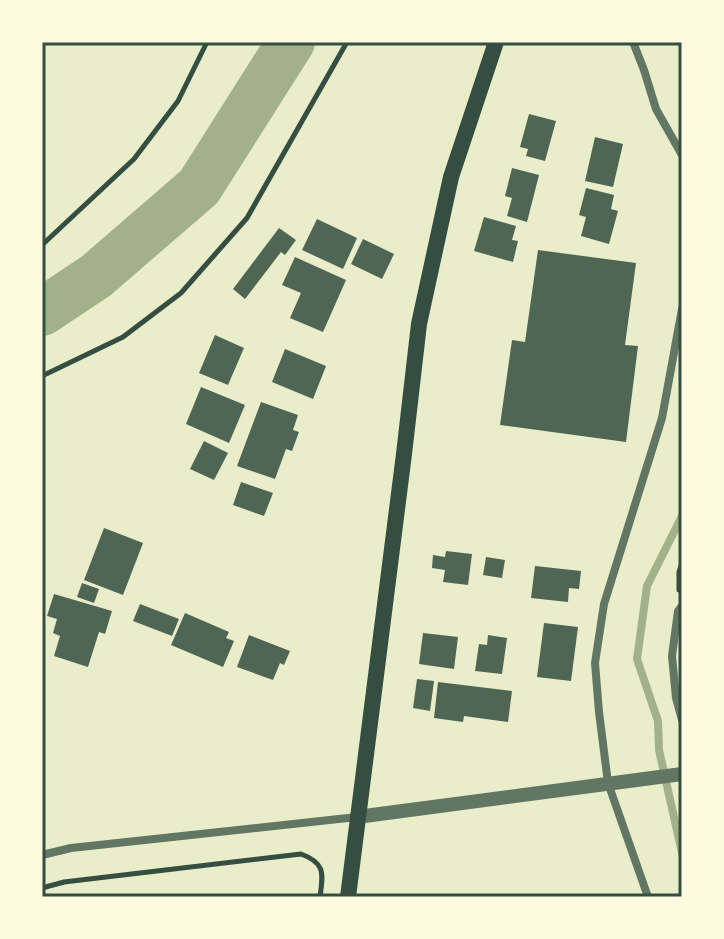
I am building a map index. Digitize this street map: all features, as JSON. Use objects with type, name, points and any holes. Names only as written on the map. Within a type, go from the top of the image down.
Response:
[{"type":"main road","points":[[348,897],[419,324],[451,177],[496,42]]},
{"type":"street","points":[[633,42],[656,109],[682,155]]},
{"type":"street","points":[[648,897],[608,783],[595,663],[604,604],[662,418],[682,309]]},
{"type":"street","points":[[682,606],[678,611],[672,656],[676,698],[682,720]]},
{"type":"street","points":[[42,855],[71,848],[357,817],[682,774]]},
{"type":"path","points":[[42,245],[134,159],[178,101],[207,42]]},
{"type":"path","points":[[42,376],[123,337],[181,293],[247,218],[347,42]]},
{"type":"path","points":[[682,563],[679,572],[682,598]]},
{"type":"path","points":[[42,888],[64,882],[301,854],[313,858],[322,872],[320,897]]},
{"type":"building","points":[[529,114],[556,121],[545,161],[526,156],[528,149],[520,147]]},
{"type":"building","points":[[595,137],[623,144],[613,187],[585,181]]},
{"type":"building","points":[[512,168],[539,175],[527,222],[507,216],[512,198],[505,196]]},
{"type":"building","points":[[586,188],[614,195],[611,209],[618,211],[609,244],[581,236],[586,217],[579,215]]},
{"type":"building","points":[[484,217],[516,226],[512,240],[518,241],[513,262],[474,251]]},
{"type":"building","points":[[317,219],[357,238],[343,269],[302,250]]},
{"type":"building","points":[[279,228],[296,240],[285,255],[281,252],[245,299],[233,289]]},
{"type":"building","points":[[363,239],[394,254],[382,279],[351,264]]},
{"type":"building","points":[[538,250],[636,263],[625,345],[638,346],[626,442],[500,425],[512,340],[525,342]]},
{"type":"building","points":[[295,257],[346,280],[323,332],[290,318],[301,293],[282,285]]},
{"type":"building","points":[[215,335],[244,348],[228,385],[199,373]]},
{"type":"building","points":[[285,349],[326,366],[313,399],[272,382]]},
{"type":"building","points":[[201,387],[245,405],[229,443],[186,424]]},
{"type":"building","points":[[261,402],[298,415],[293,430],[299,432],[292,451],[286,449],[275,479],[237,466]]},
{"type":"building","points":[[204,441],[228,453],[214,480],[190,469]]},
{"type":"building","points":[[241,482],[273,493],[264,516],[233,505]]},
{"type":"building","points":[[104,528],[143,543],[123,595],[84,580]]},
{"type":"building","points":[[446,551],[472,554],[468,585],[443,582],[445,570],[432,568],[433,555],[445,557]]},
{"type":"building","points":[[486,557],[505,560],[502,578],[483,575]]},
{"type":"building","points":[[535,566],[581,571],[579,589],[569,588],[568,602],[531,598]]},
{"type":"building","points":[[82,583],[99,589],[94,603],[77,597]]},
{"type":"building","points":[[54,594],[112,611],[105,634],[99,632],[88,667],[54,656],[60,636],[53,633],[57,619],[47,616]]},
{"type":"building","points":[[140,604],[179,619],[172,636],[133,621]]},
{"type":"building","points":[[185,613],[229,632],[226,638],[234,641],[223,667],[171,645]]},
{"type":"building","points":[[544,623],[578,627],[571,681],[537,677]]},
{"type":"building","points":[[423,633],[458,637],[454,669],[419,664]]},
{"type":"building","points":[[249,635],[290,651],[284,665],[280,663],[273,680],[237,667]]},
{"type":"building","points":[[488,635],[507,638],[502,674],[475,671],[479,644],[487,645]]},
{"type":"building","points":[[417,679],[434,681],[430,711],[413,708]]},
{"type":"building","points":[[438,682],[512,691],[508,722],[464,716],[463,722],[434,718]]},
{"type":"waterway","points":[[42,312],[96,276],[199,187],[291,42]]},
{"type":"waterway","points":[[682,516],[647,586],[637,659],[658,721],[659,750],[682,853]]}]
